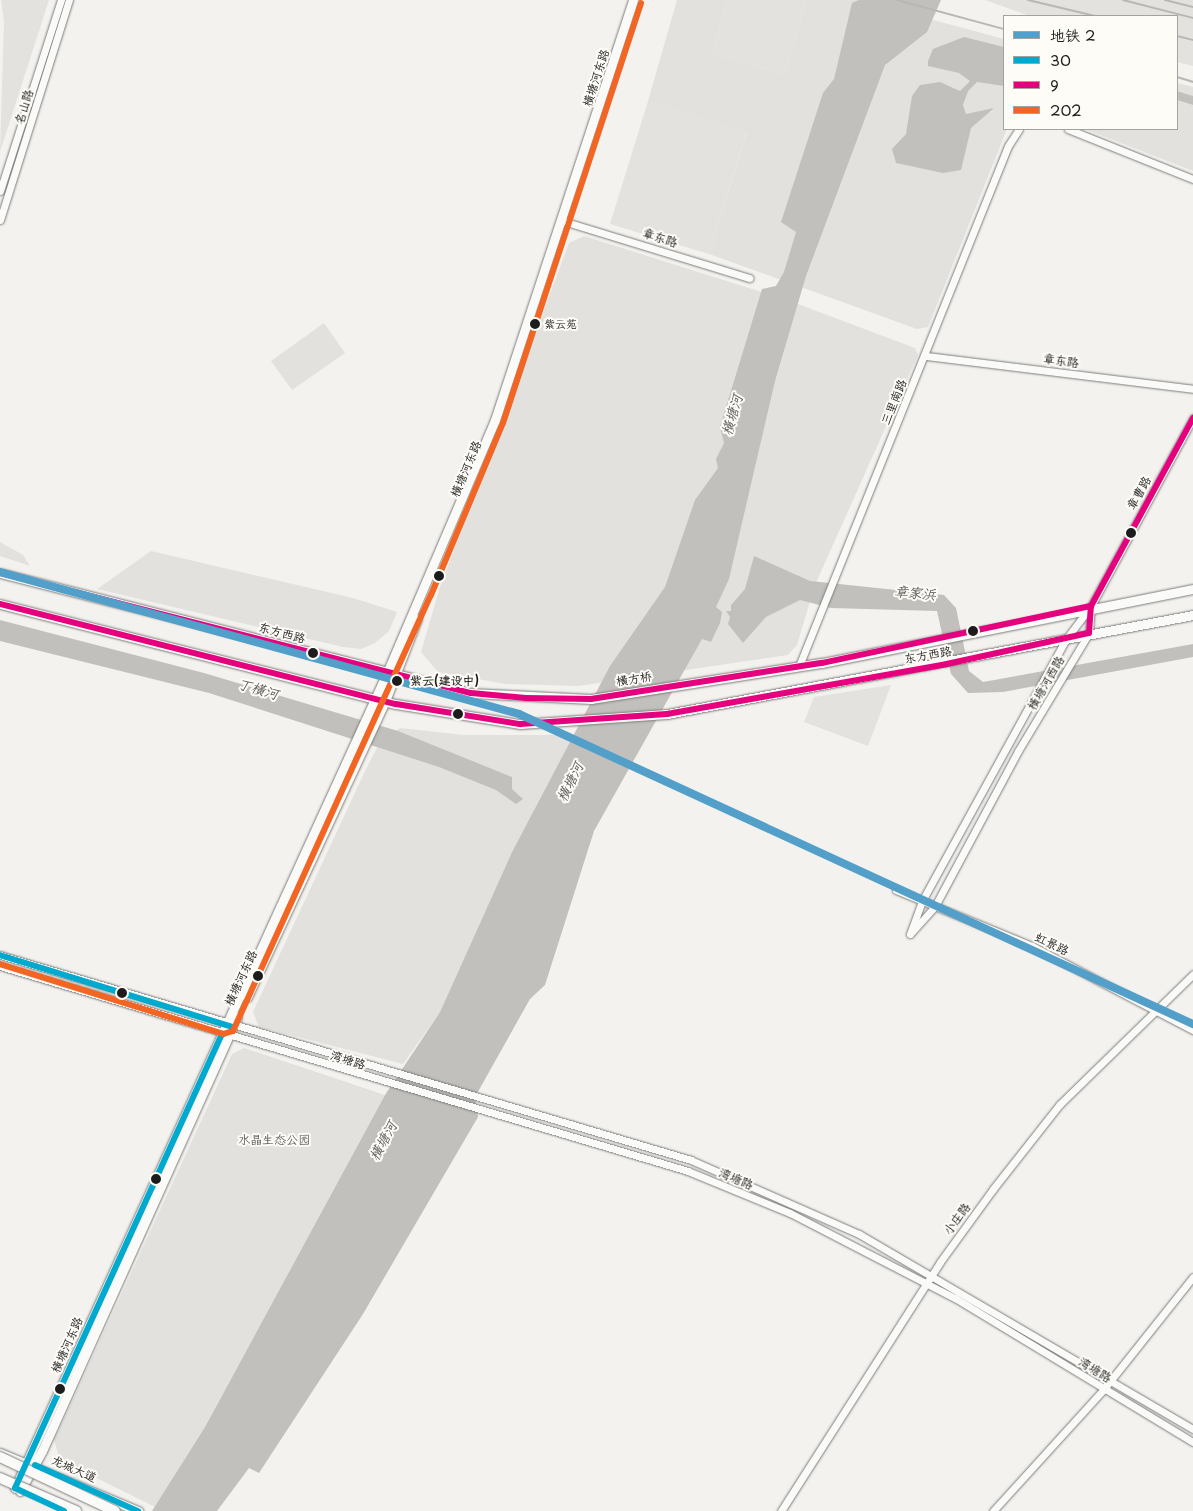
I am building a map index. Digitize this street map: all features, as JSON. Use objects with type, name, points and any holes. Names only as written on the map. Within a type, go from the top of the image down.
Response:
[{"type":"highway","points":[[0,1455],[116,1511]]},
{"type":"highway","points":[[0,1478],[76,1511]]},
{"type":"main road","name":"横塘河东路","points":[[227,1031],[362,750],[375,698],[391,674],[500,423],[561,241],[563,221],[633,0]]},
{"type":"main road","name":"东方西路","points":[[0,572],[470,693],[591,699]]},
{"type":"main road","name":"东方西路","points":[[682,685],[799,666],[942,639],[1091,606],[1193,589]]},
{"type":"main road","points":[[0,604],[385,701]]},
{"type":"main road","name":"东方西路","points":[[385,701],[520,724],[578,723],[667,714],[942,666],[1089,633],[1193,615]]},
{"type":"main road","name":"横塘河东路","points":[[17,1490],[31,1464],[227,1031],[352,747],[385,701],[391,674]]},
{"type":"main road","name":"横方桥","points":[[591,699],[682,685]]},
{"type":"main road","name":"龙城大道","points":[[0,1455],[31,1464],[138,1511]]},
{"type":"main road","points":[[0,1483],[64,1511]]},
{"type":"street","name":"名山路","points":[[0,191],[61,0]]},
{"type":"street","name":"名山路","points":[[0,220],[69,0]]},
{"type":"street","name":"三里南路","points":[[799,666],[819,613],[926,356],[1008,146],[1018,130]]},
{"type":"street","points":[[1070,130],[1193,179]]},
{"type":"street","name":"章东路","points":[[563,221],[750,278]]},
{"type":"street","name":"章东路","points":[[926,356],[1193,389]]},
{"type":"street","name":"章曹路","points":[[1091,606],[1193,418]]},
{"type":"street","name":"横塘河西路","points":[[1091,606],[1089,633],[1018,751],[935,906],[910,934],[922,901],[1066,639],[1091,606]]},
{"type":"street","name":"虹景路","points":[[896,890],[1032,946],[1193,1030]]},
{"type":"street","points":[[0,955],[227,1031]]},
{"type":"street","points":[[0,966],[227,1031],[387,1071],[691,1160],[859,1234],[933,1274],[1193,1429]]},
{"type":"street","name":"小庄路","points":[[781,1511],[933,1274],[1060,1104],[1154,1008],[1193,974]]},
{"type":"street","name":"湾塘路","points":[[227,1031],[383,1082],[688,1171],[790,1213],[928,1284],[1193,1442]]},
{"type":"street","points":[[993,1511],[1111,1381],[1193,1277]]},
{"type":"shaded area","points":[[1,0],[49,0],[0,152],[4,22]]},
{"type":"shaded area","points":[[727,0],[806,0],[785,75],[712,53]]},
{"type":"shaded area","points":[[985,0],[1193,0],[1193,66],[1178,62],[1178,15],[1027,15]]},
{"type":"shaded area","points":[[648,101],[747,131],[709,254],[610,224]]},
{"type":"shaded area","points":[[891,685],[868,746],[804,722],[814,697]]},
{"type":"green space","points":[[677,0],[727,0],[712,53],[785,75],[806,0],[859,0],[1003,39],[1003,130],[1007,130],[928,327],[917,329],[709,254],[747,132],[648,101]]},
{"type":"green space","points":[[1178,83],[1193,87],[1193,96],[1178,91]]},
{"type":"green space","points":[[1178,100],[1193,105],[1193,171],[1088,130],[1178,130]]},
{"type":"green space","points":[[584,236],[790,301],[915,348],[918,355],[815,585],[797,645],[788,655],[578,686],[505,684],[438,672],[421,652],[440,587],[569,243]]},
{"type":"green space","points":[[324,323],[345,353],[292,390],[271,361]]},
{"type":"green space","points":[[0,542],[23,555],[30,566],[0,556]]},
{"type":"green space","points":[[151,551],[353,598],[397,612],[389,631],[375,643],[361,649],[343,647],[97,589]]},
{"type":"green space","points":[[400,728],[464,735],[574,735],[512,852],[440,1012],[403,1064],[259,1027],[253,1012],[381,740]]},
{"type":"green space","name":"水晶生态公园","points":[[244,1048],[385,1095],[205,1427],[155,1507],[60,1460],[54,1440],[232,1054]]},
{"type":"water","name":"横塘河","points":[[859,0],[941,0],[927,32],[885,65],[806,276],[775,381],[729,579],[716,607],[722,612],[720,623],[711,642],[702,639],[594,831],[545,985],[530,999],[475,1097],[478,1117],[363,1314],[259,1473],[249,1468],[217,1511],[152,1511],[205,1427],[385,1095],[440,1012],[512,852],[610,666],[665,587],[695,500],[718,468],[716,459],[724,443],[720,427],[762,289],[776,286],[784,272],[796,232],[781,222],[823,93],[834,79],[852,3]]},
{"type":"water","points":[[964,37],[1003,47],[1003,86],[977,82],[968,91],[963,105],[966,114],[994,108],[971,128],[961,170],[943,173],[896,163],[892,149],[906,134],[912,96],[920,85],[940,82],[960,91],[970,81],[959,73],[928,66],[933,49]]},
{"type":"water","points":[[1178,91],[1193,96],[1193,105],[1178,100]]},
{"type":"water","name":"章家浜","points":[[754,556],[810,581],[944,595],[956,608],[969,671],[983,682],[1193,644],[1193,657],[1003,692],[968,693],[951,674],[937,611],[831,608],[800,600],[766,617],[743,643],[728,624],[730,617],[726,611],[731,611],[731,605],[745,589]]},
{"type":"water","points":[[0,620],[204,673],[398,731],[512,777],[512,789],[523,799],[516,804],[496,790],[439,767],[209,693],[0,641]]},
{"type":"railway","points":[[897,0],[1003,29]]},
{"type":"railway","points":[[1028,0],[1091,15]]},
{"type":"railway","points":[[1123,0],[1193,18]]},
{"type":"railway","points":[[1165,0],[1193,7]]},
{"type":"railway","points":[[1178,36],[1193,40]]},
{"type":"railway","points":[[1178,77],[1193,82]]},
{"type":"metro line","name":"2","points":[[0,572],[519,714],[1193,1024]]},
{"type":"transit line","name":"202","points":[[0,964],[223,1034],[233,1031],[431,595],[503,423],[641,3]]},
{"type":"transit line","name":"9","points":[[0,604],[396,704],[520,724],[667,714],[942,665],[1089,633],[1091,606],[1193,418]]},
{"type":"transit line","name":"9","points":[[0,573],[471,693],[526,698],[591,699],[822,663],[1091,606]]},
{"type":"transit line","name":"30","points":[[0,955],[232,1027]]},
{"type":"transit line","name":"30","points":[[15,1488],[222,1034]]},
{"type":"transit line","name":"30","points":[[35,1465],[138,1511]]},
{"type":"transit line","name":"30","points":[[15,1488],[64,1511]]},
{"type":"place","name":"紫云苑","points":[[535,324]]},
{"type":"place","name":"紫云(建设中)","points":[[397,681]]},
{"type":"water label","name":"丁横河","points":[[258,689]]}]
